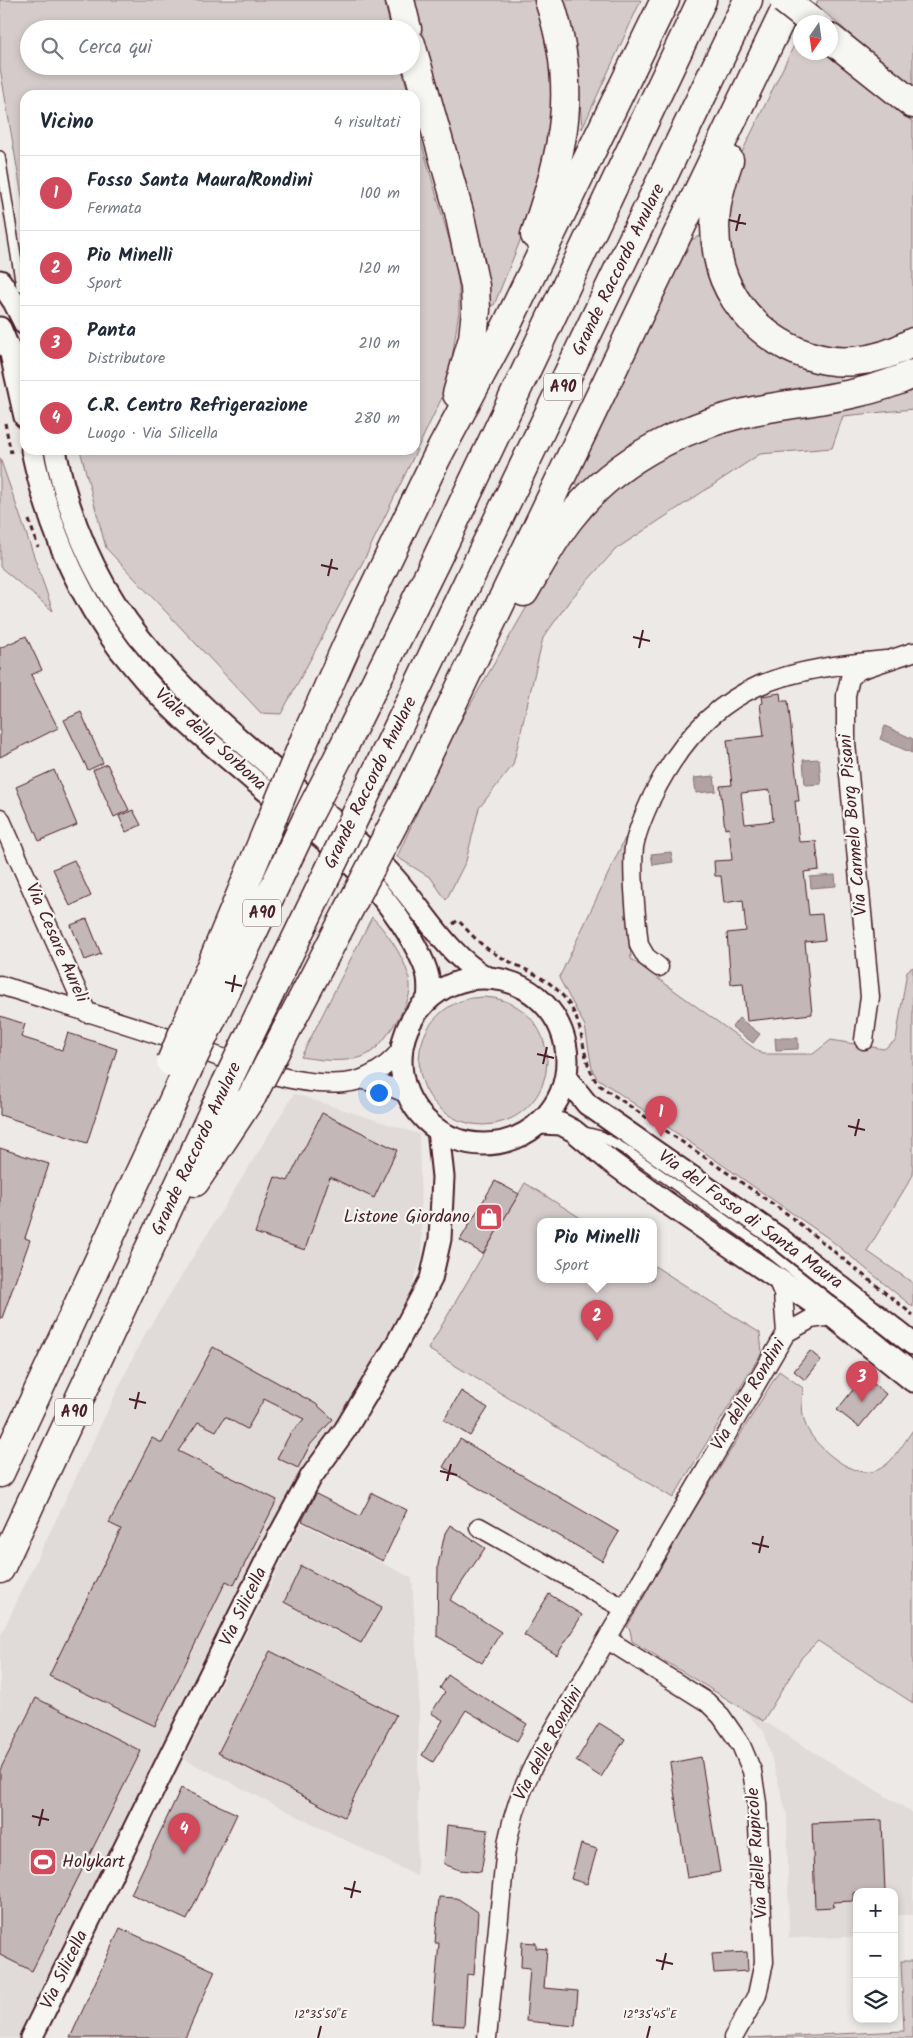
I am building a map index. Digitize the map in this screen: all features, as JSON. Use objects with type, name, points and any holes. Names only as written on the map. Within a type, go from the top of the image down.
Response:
[{"type":"highway","points":[[400,0],[405,20]]},
{"type":"highway","points":[[503,333],[551,187],[563,137],[566,76],[562,45],[548,0]]},
{"type":"highway","points":[[179,1067],[308,732],[355,627],[436,459],[503,333],[665,0]]},
{"type":"highway","name":"A90","points":[[0,1473],[114,1230],[179,1067],[339,756],[436,560],[702,0]]},
{"type":"highway","name":"Grande Raccordo Anulare","points":[[0,1569],[226,1084],[748,0]]},
{"type":"highway","points":[[784,0],[803,15]]},
{"type":"highway","points":[[148,1254],[252,1096],[409,794],[790,0]]},
{"type":"highway","points":[[769,44],[715,205],[714,221],[718,259],[729,292],[744,313],[766,333],[789,347],[812,356],[854,362],[883,356],[913,342]]},
{"type":"highway","points":[[838,44],[913,104]]},
{"type":"highway","points":[[420,75],[459,212],[475,286],[476,315],[473,338],[436,459]]},
{"type":"highway","points":[[484,638],[518,600],[563,527],[581,504],[610,476],[646,451],[698,428],[745,413],[864,391],[913,374]]},
{"type":"street","points":[[0,282],[20,314]]},
{"type":"street","points":[[0,328],[11,354],[20,394]]},
{"type":"street","name":"Viale della Sorbona","points":[[33,455],[43,497],[61,548],[100,622],[134,667],[173,709],[356,868],[384,898],[406,929],[423,962],[428,978],[428,1000]]},
{"type":"street","name":"Viale della Sorbona","points":[[56,455],[68,500],[90,559],[104,586],[143,642],[186,690],[334,819],[387,870],[415,902],[440,938],[465,963],[487,978]]},
{"type":"street","name":"Via Carmelo Borg Pisani","points":[[864,1040],[870,996],[846,743],[846,688],[852,674],[886,660],[913,652]]},
{"type":"street","points":[[659,967],[646,957],[639,945],[634,848],[641,821],[655,792],[687,740],[701,724],[730,702],[761,685],[831,667],[886,660]]},
{"type":"street","name":"Via Cesare Aureli","points":[[0,818],[87,1013]]},
{"type":"street","points":[[487,978],[512,983],[524,988],[536,996],[554,1015],[564,1039],[568,1065],[566,1078],[556,1103],[540,1123],[526,1133],[510,1140],[476,1144],[456,1139],[438,1130],[420,1114],[408,1094],[401,1072],[401,1050],[409,1025],[415,1014],[428,1000],[445,987],[458,982],[487,978]]},
{"type":"street","points":[[0,985],[281,1077],[324,1084],[364,1080],[391,1087],[408,1094]]},
{"type":"street","points":[[364,1080],[388,1064],[401,1050]]},
{"type":"street","name":"Via del Fosso di Santa Maura","points":[[566,1078],[587,1104],[779,1238],[913,1344]]},
{"type":"street","name":"Via del Fosso di Santa Maura","points":[[540,1123],[561,1124],[574,1131],[611,1162],[832,1316],[913,1381]]},
{"type":"street","name":"Via Silicella","points":[[31,2038],[274,1545],[311,1477],[354,1415],[425,1292],[435,1266],[439,1245],[443,1177],[438,1130]]},
{"type":"street","name":"Via Silicella","points":[[443,1177],[460,1151],[468,1145],[476,1144]]},
{"type":"street","name":"Via delle Rondini","points":[[487,2038],[504,1864],[514,1813],[532,1768],[608,1640],[661,1544],[786,1333],[783,1293],[777,1278]]},
{"type":"street","points":[[786,1333],[812,1319],[832,1316]]},
{"type":"street","points":[[479,1527],[625,1609]]},
{"type":"street","name":"Via delle Rupicole","points":[[608,1640],[707,1702],[721,1716],[741,1745],[752,1771],[757,1803],[764,1962],[757,1995],[733,2038]]},
{"type":"lane","points":[[0,156],[20,280]]},
{"type":"lane","name":"Via del Fosso di Santa Maura","points":[[574,1131],[601,1136],[685,1191],[809,1282],[913,1366]]},
{"type":"path","points":[[440,938],[458,920],[480,943],[493,953],[549,983],[562,995],[575,1014],[584,1037],[589,1067],[600,1085],[786,1213],[913,1315]]},
{"type":"shaded area","points":[[0,0],[384,0],[389,20],[20,20],[20,75],[403,75],[408,90],[20,90],[20,185],[0,68]]},
{"type":"shaded area","points":[[410,0],[537,0],[545,22],[557,100],[533,209],[494,305],[484,307],[471,211],[420,35],[420,20],[416,20]]},
{"type":"shaded area","points":[[562,0],[641,0],[582,129],[576,44]]},
{"type":"shaded area","points":[[818,0],[913,0],[913,88],[838,24],[838,15],[828,15],[816,5]]},
{"type":"shaded area","points":[[793,47],[793,60],[834,60],[913,122],[913,336],[852,355],[775,332],[727,268],[728,181]]},
{"type":"shaded area","points":[[420,138],[453,253],[459,286],[459,311],[448,385],[420,443]]},
{"type":"shaded area","points":[[702,235],[709,274],[715,291],[734,320],[761,345],[785,360],[816,372],[840,375],[839,385],[580,486],[573,482],[689,241]]},
{"type":"shaded area","points":[[913,389],[913,409],[843,416],[832,448],[760,454],[616,549],[570,600],[543,638],[513,765],[479,808],[466,861],[446,900],[431,878],[397,857],[451,738],[547,572],[588,513],[610,492],[647,465],[698,436],[878,399]]},
{"type":"shaded area","points":[[81,455],[414,455],[366,556],[281,714],[261,713],[106,548]]},
{"type":"shaded area","points":[[0,458],[53,611],[0,567]]},
{"type":"shaded area","points":[[885,726],[913,739],[912,753],[880,739]]},
{"type":"shaded area","points":[[819,759],[821,784],[805,785],[803,760]]},
{"type":"shaded area","points":[[714,776],[716,791],[696,793],[694,778]]},
{"type":"shaded area","points":[[625,838],[631,959],[762,1054],[813,1054],[831,1040],[884,1049],[896,1040],[907,971],[913,967],[913,1175],[867,1251],[913,1283],[913,1307],[828,1238],[597,1078],[592,1069],[585,1026],[559,978]]},
{"type":"shaded area","points":[[671,852],[673,862],[653,865],[651,854]]},
{"type":"shaded area","points":[[835,875],[836,886],[811,888],[810,877]]},
{"type":"shaded area","points":[[372,917],[392,941],[407,971],[410,990],[405,1005],[386,1037],[367,1055],[354,1059],[339,1060],[301,1057]]},
{"type":"shaded area","points":[[483,997],[507,1002],[519,1008],[528,1016],[536,1025],[542,1037],[547,1061],[542,1085],[536,1097],[528,1106],[519,1114],[507,1120],[483,1125],[459,1120],[447,1114],[438,1106],[430,1097],[424,1085],[419,1061],[424,1037],[430,1025],[438,1016],[447,1008],[459,1002]]},
{"type":"shaded area","points":[[739,1018],[760,1034],[753,1043],[732,1027]]},
{"type":"shaded area","points":[[775,1038],[798,1038],[798,1049],[776,1050]]},
{"type":"shaded area","points":[[294,1094],[419,1134],[422,1257],[399,1321],[234,1598],[18,2038],[0,2038],[0,1637],[141,1341]]},
{"type":"shaded area","points":[[525,1183],[581,1218],[537,1218],[537,1283],[657,1283],[657,1268],[760,1333],[762,1352],[673,1498],[428,1349]]},
{"type":"shaded area","points":[[779,1371],[803,1388],[803,1417],[806,1426],[816,1441],[833,1457],[853,1469],[862,1472],[878,1470],[890,1461],[913,1430],[913,1703],[818,1641],[802,1657],[763,1721],[632,1641],[630,1630],[627,1627],[676,1540]]},
{"type":"shaded area","points":[[301,1523],[412,1578],[419,1694],[417,1876],[184,1759]]},
{"type":"shaded area","points":[[739,1706],[913,1813],[913,1915],[898,1915],[898,1888],[853,1888],[853,1937],[789,1938],[787,1814],[764,1731]]},
{"type":"shaded area","points":[[901,1961],[913,1961],[913,2038],[748,2038],[904,2031]]},
{"type":"building","points":[[26,636],[42,670],[31,675],[58,728],[0,757],[0,648]]},
{"type":"building","points":[[780,693],[781,701],[788,701],[799,801],[795,801],[799,842],[816,841],[819,870],[804,872],[809,915],[822,914],[825,940],[805,942],[812,1014],[747,1021],[743,983],[731,984],[727,933],[746,931],[743,900],[724,903],[721,876],[715,876],[714,861],[732,860],[729,828],[725,829],[720,786],[732,785],[727,740],[764,736],[760,704],[763,703],[762,696]],"holes":[[[770,790],[773,821],[745,824],[741,793]]]},
{"type":"building","points":[[81,712],[103,763],[88,770],[64,720]]},
{"type":"building","points":[[107,764],[129,810],[114,817],[93,770]]},
{"type":"building","points":[[54,770],[77,825],[39,841],[16,787]]},
{"type":"building","points":[[133,810],[141,825],[126,832],[119,816]]},
{"type":"building","points":[[74,860],[91,896],[70,906],[53,869]]},
{"type":"building","points":[[87,919],[101,954],[85,960],[71,925]]},
{"type":"building","points":[[0,1016],[25,1024],[21,1037],[62,1050],[68,1033],[117,1049],[87,1143],[0,1115]]},
{"type":"building","points":[[322,1113],[397,1150],[374,1198],[330,1177],[305,1250],[255,1233],[275,1177],[288,1181]]},
{"type":"building","points":[[0,1148],[49,1164],[25,1238],[30,1240],[2,1318],[0,1318]]},
{"type":"building","name":"Listone Giordano","points":[[495,1181],[519,1194],[483,1254],[460,1240]]},
{"type":"building","points":[[213,1347],[316,1404],[333,1419],[310,1445],[298,1468],[277,1458],[290,1434],[304,1419],[264,1399],[247,1429],[225,1417],[216,1431],[198,1422],[178,1451],[277,1500],[234,1585],[226,1581],[155,1726],[49,1676],[121,1529],[109,1523],[152,1438],[162,1443]]},
{"type":"building","points":[[810,1351],[821,1360],[805,1380],[794,1371]]},
{"type":"building","points":[[864,1376],[886,1394],[859,1427],[837,1410]]},
{"type":"building","points":[[461,1391],[488,1408],[470,1436],[444,1420]]},
{"type":"building","points":[[460,1439],[619,1532],[602,1561],[443,1467]]},
{"type":"building","points":[[372,1493],[407,1510],[383,1561],[302,1521],[316,1494],[360,1516]]},
{"type":"building","points":[[450,1525],[485,1548],[450,1600],[501,1632],[482,1663],[437,1636],[438,1565],[445,1533]]},
{"type":"building","points":[[301,1566],[382,1607],[361,1643],[284,1602]]},
{"type":"building","points":[[549,1594],[582,1615],[557,1655],[524,1635]]},
{"type":"building","points":[[270,1651],[396,1715],[344,1817],[218,1753]]},
{"type":"building","points":[[448,1675],[527,1724],[517,1741],[466,1710],[433,1762],[422,1755],[443,1720],[431,1713],[445,1692],[440,1688]]},
{"type":"building","name":"Holykart","points":[[36,1698],[141,1751],[32,1971],[0,1955],[0,1770]]},
{"type":"building","points":[[599,1723],[625,1739],[601,1777],[576,1761]]},
{"type":"building","points":[[701,1757],[720,1872],[687,1878],[670,1763]]},
{"type":"building","points":[[181,1788],[237,1814],[187,1920],[131,1894]]},
{"type":"building","points":[[882,1820],[885,1888],[853,1888],[853,1901],[833,1902],[834,1907],[815,1908],[812,1823]]},
{"type":"building","points":[[447,1825],[488,1830],[481,1872],[459,1870],[444,1864]]},
{"type":"building","points":[[581,1844],[597,1849],[587,1884],[571,1879]]},
{"type":"building","points":[[439,1897],[457,1898],[478,1912],[474,1975],[467,1974],[464,2026],[432,2024],[439,1943],[435,1943]]},
{"type":"building","points":[[120,1928],[215,1971],[185,2038],[70,2038]]},
{"type":"building","points":[[522,1942],[536,1943],[536,1948],[547,1949],[544,1988],[578,1991],[575,2026],[526,2021],[530,1968],[521,1967]]},
{"type":"building","points":[[747,1952],[748,1971],[714,1973],[712,1954]]},
{"type":"place","name":"Fosso Santa Maura/Rondini","points":[[661,1137]]},
{"type":"place","name":"Listone Giordano","points":[[489,1217]]},
{"type":"place","name":"Pio Minelli","points":[[597,1341]]},
{"type":"place","name":"Panta","points":[[862,1402]]},
{"type":"place","name":"C.R. Centro Refrigerazione","points":[[184,1854]]},
{"type":"place","name":"Holykart","points":[[43,1862]]}]
